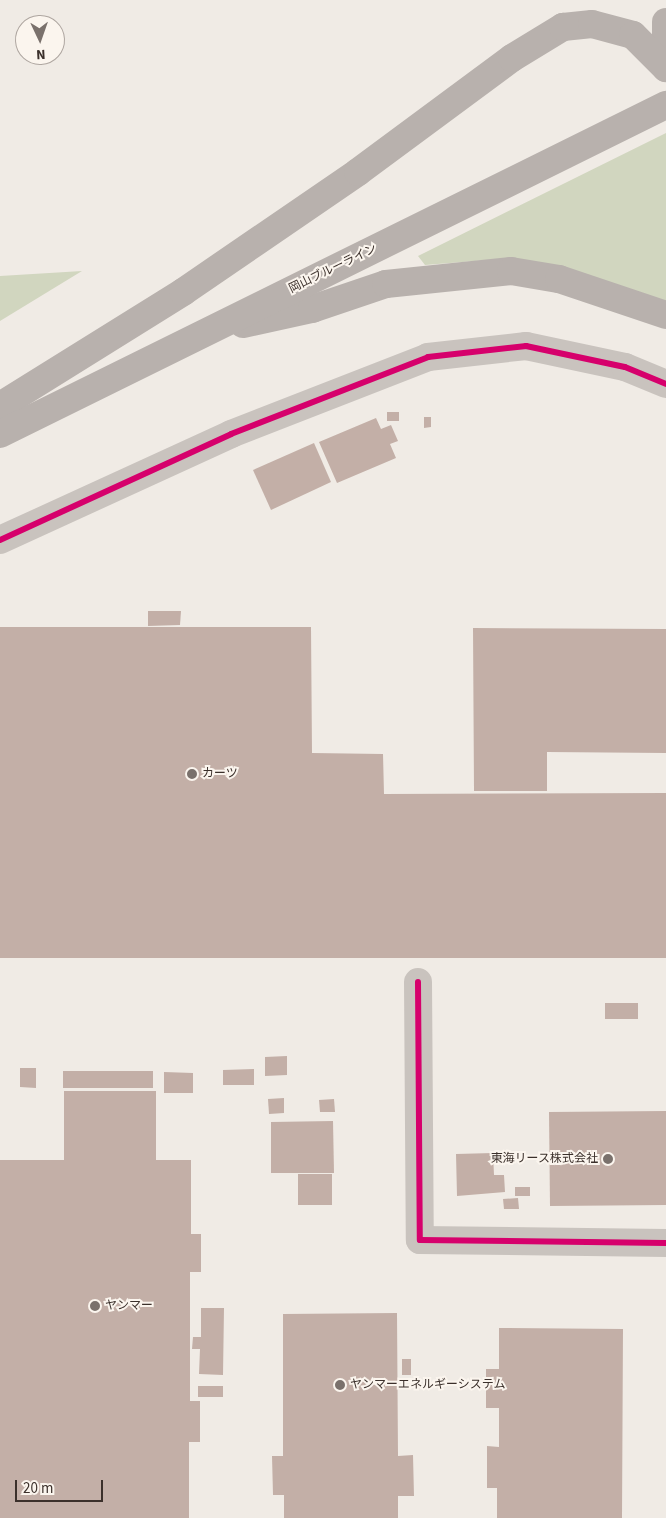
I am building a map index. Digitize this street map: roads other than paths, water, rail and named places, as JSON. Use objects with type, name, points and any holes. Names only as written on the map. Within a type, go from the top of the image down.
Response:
[{"type":"main road","points":[[0,406],[190,287],[512,58],[563,27],[592,24],[633,35],[666,68],[666,22]]},
{"type":"main road","name":"岡山ブルーライン","points":[[0,434],[666,105]]},
{"type":"main road","points":[[202,333],[312,309],[386,284],[511,271],[559,279],[666,315]]},
{"type":"street","points":[[0,540],[232,434],[428,357],[526,346],[625,367],[666,384]]},
{"type":"street","points":[[418,982],[420,1240],[666,1243]]},
{"type":"place","name":"カーツ","points":[[192,774]]},
{"type":"place","name":"東海リース株式会社","points":[[608,1159]]},
{"type":"place","name":"ヤンマー","points":[[95,1306]]},
{"type":"place","name":"ヤンマーエネルギーシステム","points":[[340,1385]]}]
